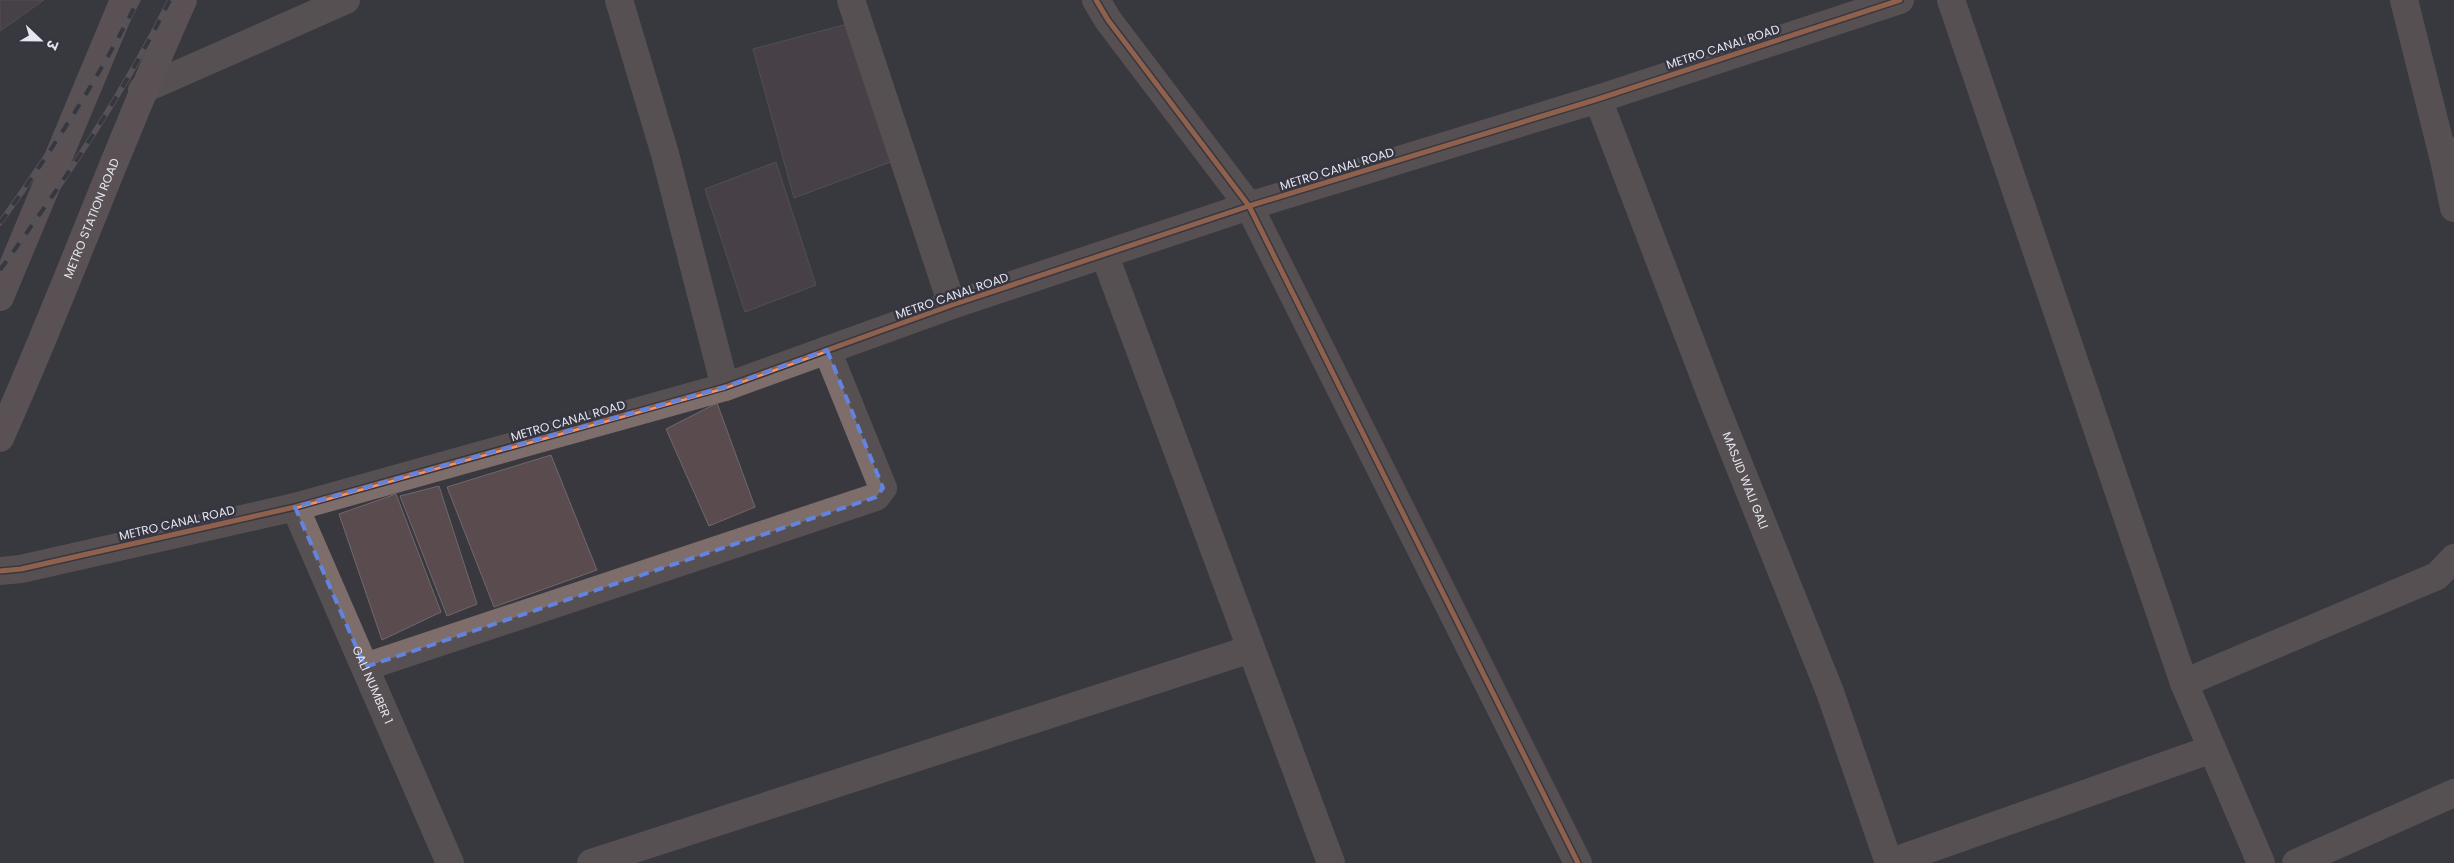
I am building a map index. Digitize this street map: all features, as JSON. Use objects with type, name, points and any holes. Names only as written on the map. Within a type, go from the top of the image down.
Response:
[{"type":"street","points":[[0,297],[124,0]]},
{"type":"street","name":"METRO STATION ROAD","points":[[0,438],[36,356],[142,90],[183,0]]},
{"type":"street","points":[[142,90],[346,0]]},
{"type":"street","points":[[619,0],[665,154],[725,387]]},
{"type":"street","points":[[851,0],[952,305]]},
{"type":"street","points":[[1096,0],[1108,20],[1250,206],[1578,863]]},
{"type":"street","name":"METRO CANAL ROAD","points":[[0,570],[21,569],[295,507],[725,387],[952,305],[1105,256],[1250,206],[1598,98],[1900,0]]},
{"type":"street","points":[[1951,0],[2184,683],[2262,863]]},
{"type":"street","points":[[2404,0],[2449,156],[2454,208]]},
{"type":"street","name":"MASJID WALI GALI","points":[[1598,98],[1715,405],[1830,692],[1889,863]]},
{"type":"street","points":[[1105,256],[1331,863]]},
{"type":"street","points":[[365,667],[876,497],[883,488],[827,350]]},
{"type":"street","name":"GALI NUMBER 1","points":[[295,507],[450,863]]},
{"type":"street","points":[[2184,683],[2436,576],[2454,558]]},
{"type":"street","points":[[590,863],[1251,649]]},
{"type":"street","points":[[1889,863],[2212,749]]},
{"type":"street","points":[[2296,863],[2454,793]]},
{"type":"highlighted area","points":[[827,350],[883,488],[876,497],[365,667],[295,507],[725,387]]},
{"type":"building","points":[[0,0],[44,0],[0,31]]},
{"type":"building","points":[[851,23],[896,160],[794,198],[753,49]]},
{"type":"building","points":[[776,162],[816,285],[745,312],[705,189]]},
{"type":"building","points":[[717,403],[755,507],[709,526],[666,429]]},
{"type":"building","points":[[551,455],[597,570],[494,607],[447,487]]},
{"type":"building","points":[[439,486],[477,604],[447,616],[400,496]]},
{"type":"building","points":[[396,494],[441,612],[382,640],[339,514]]},
{"type":"railway","points":[[0,223],[74,114],[138,0]]},
{"type":"railway","points":[[0,270],[46,205],[112,105],[170,0]]},
{"type":"cycle path","points":[[1096,0],[1108,20],[1249,206],[1578,863]]},
{"type":"cycle path","points":[[0,571],[21,569],[295,507],[725,387],[952,305],[1249,206],[1598,99],[1900,0]]}]
